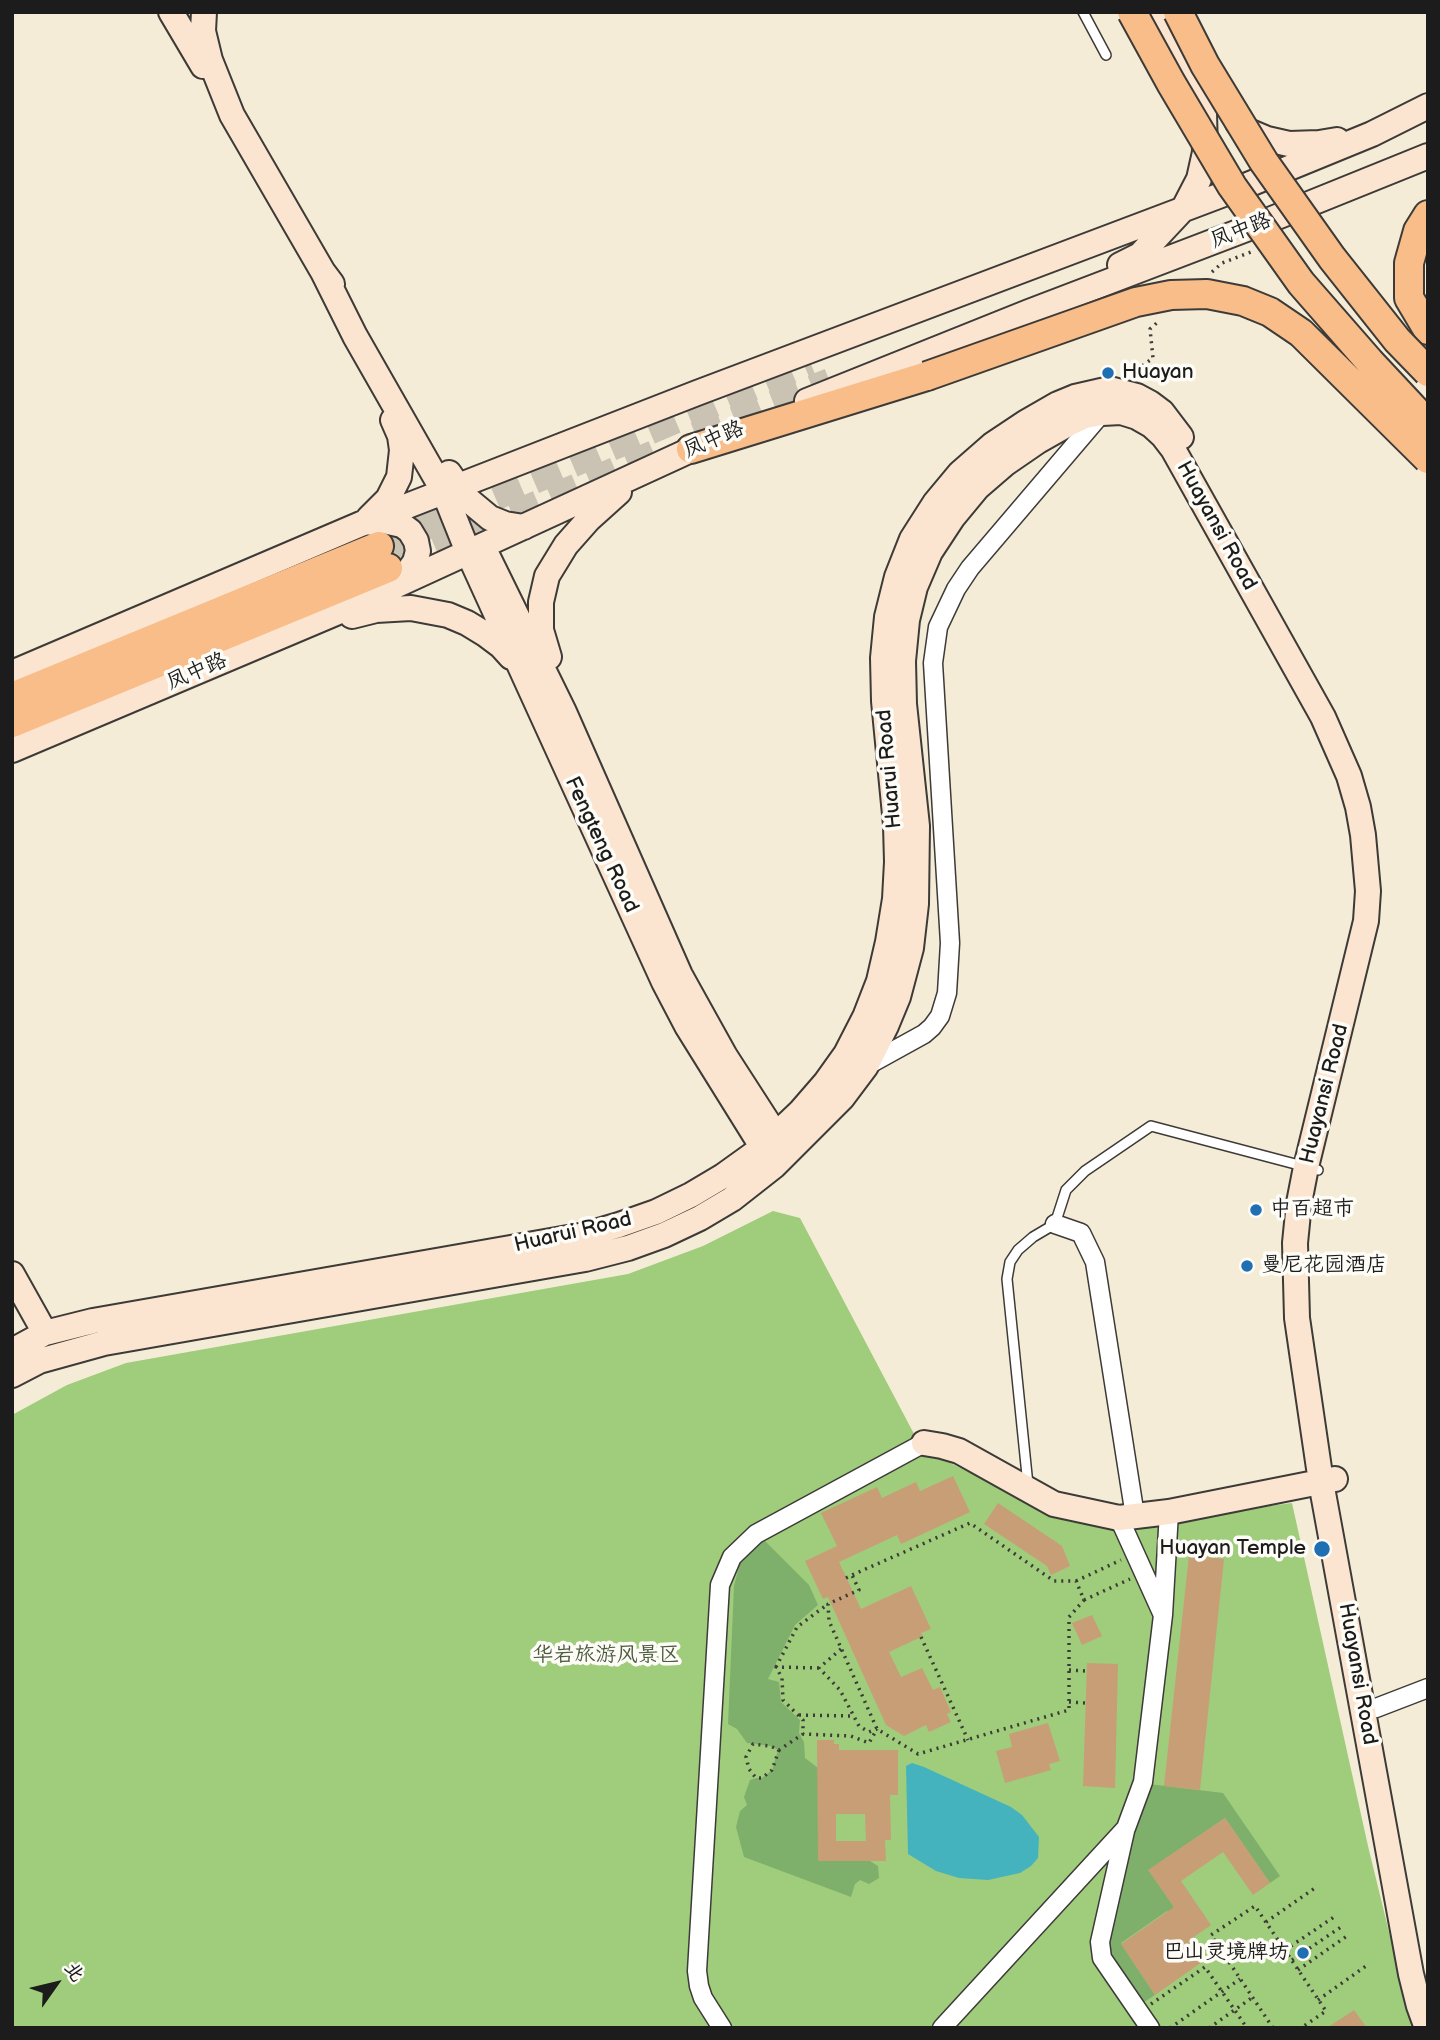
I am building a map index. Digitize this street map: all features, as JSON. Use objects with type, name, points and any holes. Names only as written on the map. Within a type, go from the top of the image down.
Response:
[{"type":"main road","points":[[1132,12],[1177,94],[1239,197],[1301,283],[1428,424]]},
{"type":"main road","points":[[1171,12],[1198,70],[1332,258],[1397,340],[1428,372]]},
{"type":"main road","points":[[1178,12],[1198,70]]},
{"type":"main road","points":[[1428,215],[1418,231],[1409,263],[1409,299],[1428,330]]},
{"type":"main road","points":[[691,449],[927,376],[1136,302],[1171,295],[1208,294],[1243,302],[1270,313],[1301,333],[1428,459]]},
{"type":"main road","points":[[12,697],[383,557],[12,723]]},
{"type":"street","points":[[172,12],[323,272],[368,332],[451,496],[471,503],[489,518],[524,527]]},
{"type":"street","points":[[204,12],[203,31],[210,60],[232,115]]},
{"type":"street","points":[[1158,12],[1198,70],[1213,102],[1248,131],[1289,144],[1372,134]]},
{"type":"street","points":[[1029,312],[1140,255],[1184,208],[1199,179],[1205,152],[1204,112],[1198,70]]},
{"type":"street","name":"凤中路","points":[[12,673],[361,524],[414,503],[451,496],[1245,186],[1372,134],[1428,106]]},
{"type":"street","name":"凤中路","points":[[12,750],[338,612],[691,449],[1029,312],[1428,156]]},
{"type":"street","name":"Fengteng Road","points":[[323,272],[355,336],[470,527],[475,549],[520,667],[664,982],[693,1036],[775,1151]]},
{"type":"street","points":[[355,336],[372,380],[395,423],[402,450],[402,464],[394,489],[361,524]]},
{"type":"street","name":"Huarui Road","points":[[12,1351],[40,1336],[93,1321],[585,1235],[619,1226],[656,1212],[775,1151],[842,1098],[866,1066],[886,1027],[898,997],[911,948],[916,904],[917,826],[904,704],[903,661],[907,620],[915,587],[930,552],[976,488],[1038,441],[1085,416],[1106,401],[1092,392],[1058,404],[992,445],[960,473],[935,503],[912,539],[897,577],[887,617],[883,658],[897,862],[895,900],[879,981],[846,1054],[775,1151],[732,1199],[664,1235],[585,1259],[104,1343],[40,1361],[12,1376]]},
{"type":"street","name":"Huayansi Road","points":[[1106,401],[1137,396],[1162,412],[1183,441],[1336,710],[1350,741],[1379,830],[1383,863],[1381,922],[1376,954],[1312,1168],[1308,1279],[1328,1481],[1411,1974],[1427,2028]]},
{"type":"street","points":[[866,1066],[932,1027],[940,1016],[947,993],[950,943],[933,663],[938,626],[956,589],[970,568],[1043,483],[1106,401]]},
{"type":"street","points":[[564,712],[541,630],[541,603],[547,576],[566,545],[589,519],[640,473]]},
{"type":"street","points":[[338,612],[408,572],[418,551],[416,541],[402,524],[384,521],[361,524]]},
{"type":"street","name":"Fengteng Road","points":[[475,549],[564,712],[680,975],[775,1151]]},
{"type":"street","points":[[304,627],[376,610],[411,608],[429,611],[448,615],[485,634],[501,646],[520,667]]},
{"type":"street","points":[[1055,1224],[1081,1233],[1095,1262],[1127,1517],[1135,1553],[1163,1615]]},
{"type":"street","points":[[13,1280],[40,1336]]},
{"type":"street","points":[[722,2028],[703,1998],[697,1970],[720,1585],[732,1557],[756,1534],[924,1444],[959,1451],[1054,1504],[1127,1517],[1169,1512],[1328,1481]]},
{"type":"street","name":"Huayansi Road","points":[[1328,1481],[1376,1708],[1428,1979]]},
{"type":"street","points":[[1150,2028],[1102,1958],[1100,1941],[1126,1828],[1143,1782],[1163,1615],[1169,1512]]},
{"type":"street","points":[[1376,1708],[1428,1688]]},
{"type":"street","points":[[942,2028],[1126,1828]]},
{"type":"lane","points":[[1083,12],[1106,55]]},
{"type":"lane","points":[[1028,1490],[1007,1279],[1010,1262],[1018,1250],[1032,1237],[1055,1224],[1066,1190],[1085,1171],[1151,1126],[1312,1168]]},
{"type":"path","points":[[846,1578],[970,1523],[1054,1581],[1076,1581],[1135,1553]]},
{"type":"path","points":[[828,1604],[829,1621],[877,1729],[918,1754],[1069,1710],[1069,1617],[1084,1600],[1144,1573]]},
{"type":"path","points":[[776,1667],[797,1627],[828,1604],[859,1590],[852,1575]]},
{"type":"path","points":[[1076,1581],[1084,1600]]},
{"type":"path","points":[[921,1637],[968,1740]]},
{"type":"path","points":[[776,1667],[819,1668],[841,1648]]},
{"type":"path","points":[[776,1667],[782,1678],[783,1700],[803,1720],[803,1734]]},
{"type":"path","points":[[819,1668],[840,1690],[859,1726],[869,1732],[877,1729]]},
{"type":"path","points":[[1069,1670],[1086,1671]]},
{"type":"path","points":[[1069,1702],[1085,1703]]},
{"type":"path","points":[[799,1715],[852,1716]]},
{"type":"path","points":[[779,1750],[752,1744],[747,1757],[748,1769],[762,1779],[772,1770],[779,1750],[803,1734],[851,1736],[869,1743],[877,1729]]},
{"type":"path","points":[[1266,1922],[1315,1888]]},
{"type":"path","points":[[1273,2028],[1211,1935],[1255,1906],[1326,2011],[1301,2028]]},
{"type":"path","points":[[1285,1950],[1334,1917]]},
{"type":"path","points":[[1292,1960],[1341,1927]]},
{"type":"path","points":[[1298,1970],[1347,1936]]},
{"type":"path","points":[[1318,2000],[1366,1966]]},
{"type":"path","points":[[1147,2007],[1205,1967],[1247,2028]]},
{"type":"path","points":[[1170,2028],[1240,1979]]},
{"type":"path","points":[[1209,2028],[1253,1997]]},
{"type":"green space","name":"华岩旅游风景区","points":[[773,1211],[800,1218],[922,1449],[1054,1514],[1105,1527],[1292,1503],[1368,1846],[1400,1977],[1416,2028],[12,2028],[12,1415],[67,1385],[126,1363],[628,1274],[703,1246]]},
{"type":"green space","points":[[764,1540],[809,1585],[818,1605],[795,1625],[768,1679],[779,1682],[781,1702],[800,1720],[799,1733],[804,1742],[805,1758],[818,1768],[818,1861],[870,1861],[878,1866],[879,1878],[869,1884],[860,1880],[855,1884],[851,1897],[744,1857],[736,1827],[740,1811],[747,1805],[744,1797],[750,1780],[762,1778],[772,1770],[778,1750],[770,1746],[747,1743],[737,1729],[728,1724],[734,1586],[740,1563]]},
{"type":"green space","points":[[1149,1784],[1223,1793],[1280,1876],[1270,1883],[1225,1818],[1149,1870],[1194,1937],[1188,1941],[1167,1911],[1121,1943],[1155,1995],[1141,2004],[1109,1955],[1106,1941],[1132,1830]]},
{"type":"water","points":[[912,1763],[1011,1807],[1022,1815],[1039,1837],[1038,1858],[1020,1873],[988,1880],[959,1878],[936,1871],[908,1854],[906,1766]]},
{"type":"building","points":[[953,1476],[970,1512],[901,1544],[897,1535],[839,1562],[861,1609],[911,1586],[931,1629],[921,1633],[923,1636],[889,1652],[901,1677],[922,1668],[933,1690],[940,1687],[951,1712],[947,1714],[951,1722],[929,1732],[926,1725],[904,1736],[886,1725],[828,1597],[823,1599],[805,1561],[837,1546],[821,1513],[877,1487],[882,1498],[916,1482],[920,1491]]},
{"type":"building","points":[[998,1503],[1062,1546],[1070,1566],[1051,1575],[1047,1566],[984,1524]]},
{"type":"building","points":[[1189,1555],[1224,1559],[1200,1790],[1164,1786]]},
{"type":"building","points":[[1092,1615],[1102,1636],[1082,1645],[1072,1623]]},
{"type":"building","points":[[1087,1663],[1118,1664],[1115,1788],[1083,1786]]},
{"type":"building","points":[[1048,1723],[1060,1761],[1049,1764],[1051,1770],[1005,1783],[996,1751],[1012,1747],[1009,1734]]},
{"type":"building","points":[[817,1740],[834,1740],[834,1744],[839,1744],[839,1750],[898,1750],[898,1795],[890,1795],[891,1840],[885,1840],[886,1861],[818,1861]],"holes":[[[836,1814],[865,1814],[866,1841],[836,1841]]]},
{"type":"building","points":[[1225,1818],[1270,1883],[1253,1895],[1223,1852],[1181,1881],[1211,1925],[1188,1941],[1202,1962],[1155,1995],[1121,1944],[1174,1907],[1148,1870]]},
{"type":"building","points":[[1354,2010],[1367,2028],[1327,2028]]},
{"type":"tunnel","points":[[379,546],[810,362]]},
{"type":"tunnel","points":[[696,436],[830,382]]},
{"type":"tunnel","points":[[397,565],[659,452]]},
{"type":"place","name":"Huayan","points":[[1108,373]]},
{"type":"place","name":"中百超市","points":[[1256,1210]]},
{"type":"place","name":"曼尼花园酒店","points":[[1247,1266]]},
{"type":"place","name":"Huayan Temple","points":[[1322,1549]]},
{"type":"place","name":"巴山灵境牌坊","points":[[1303,1953]]}]
